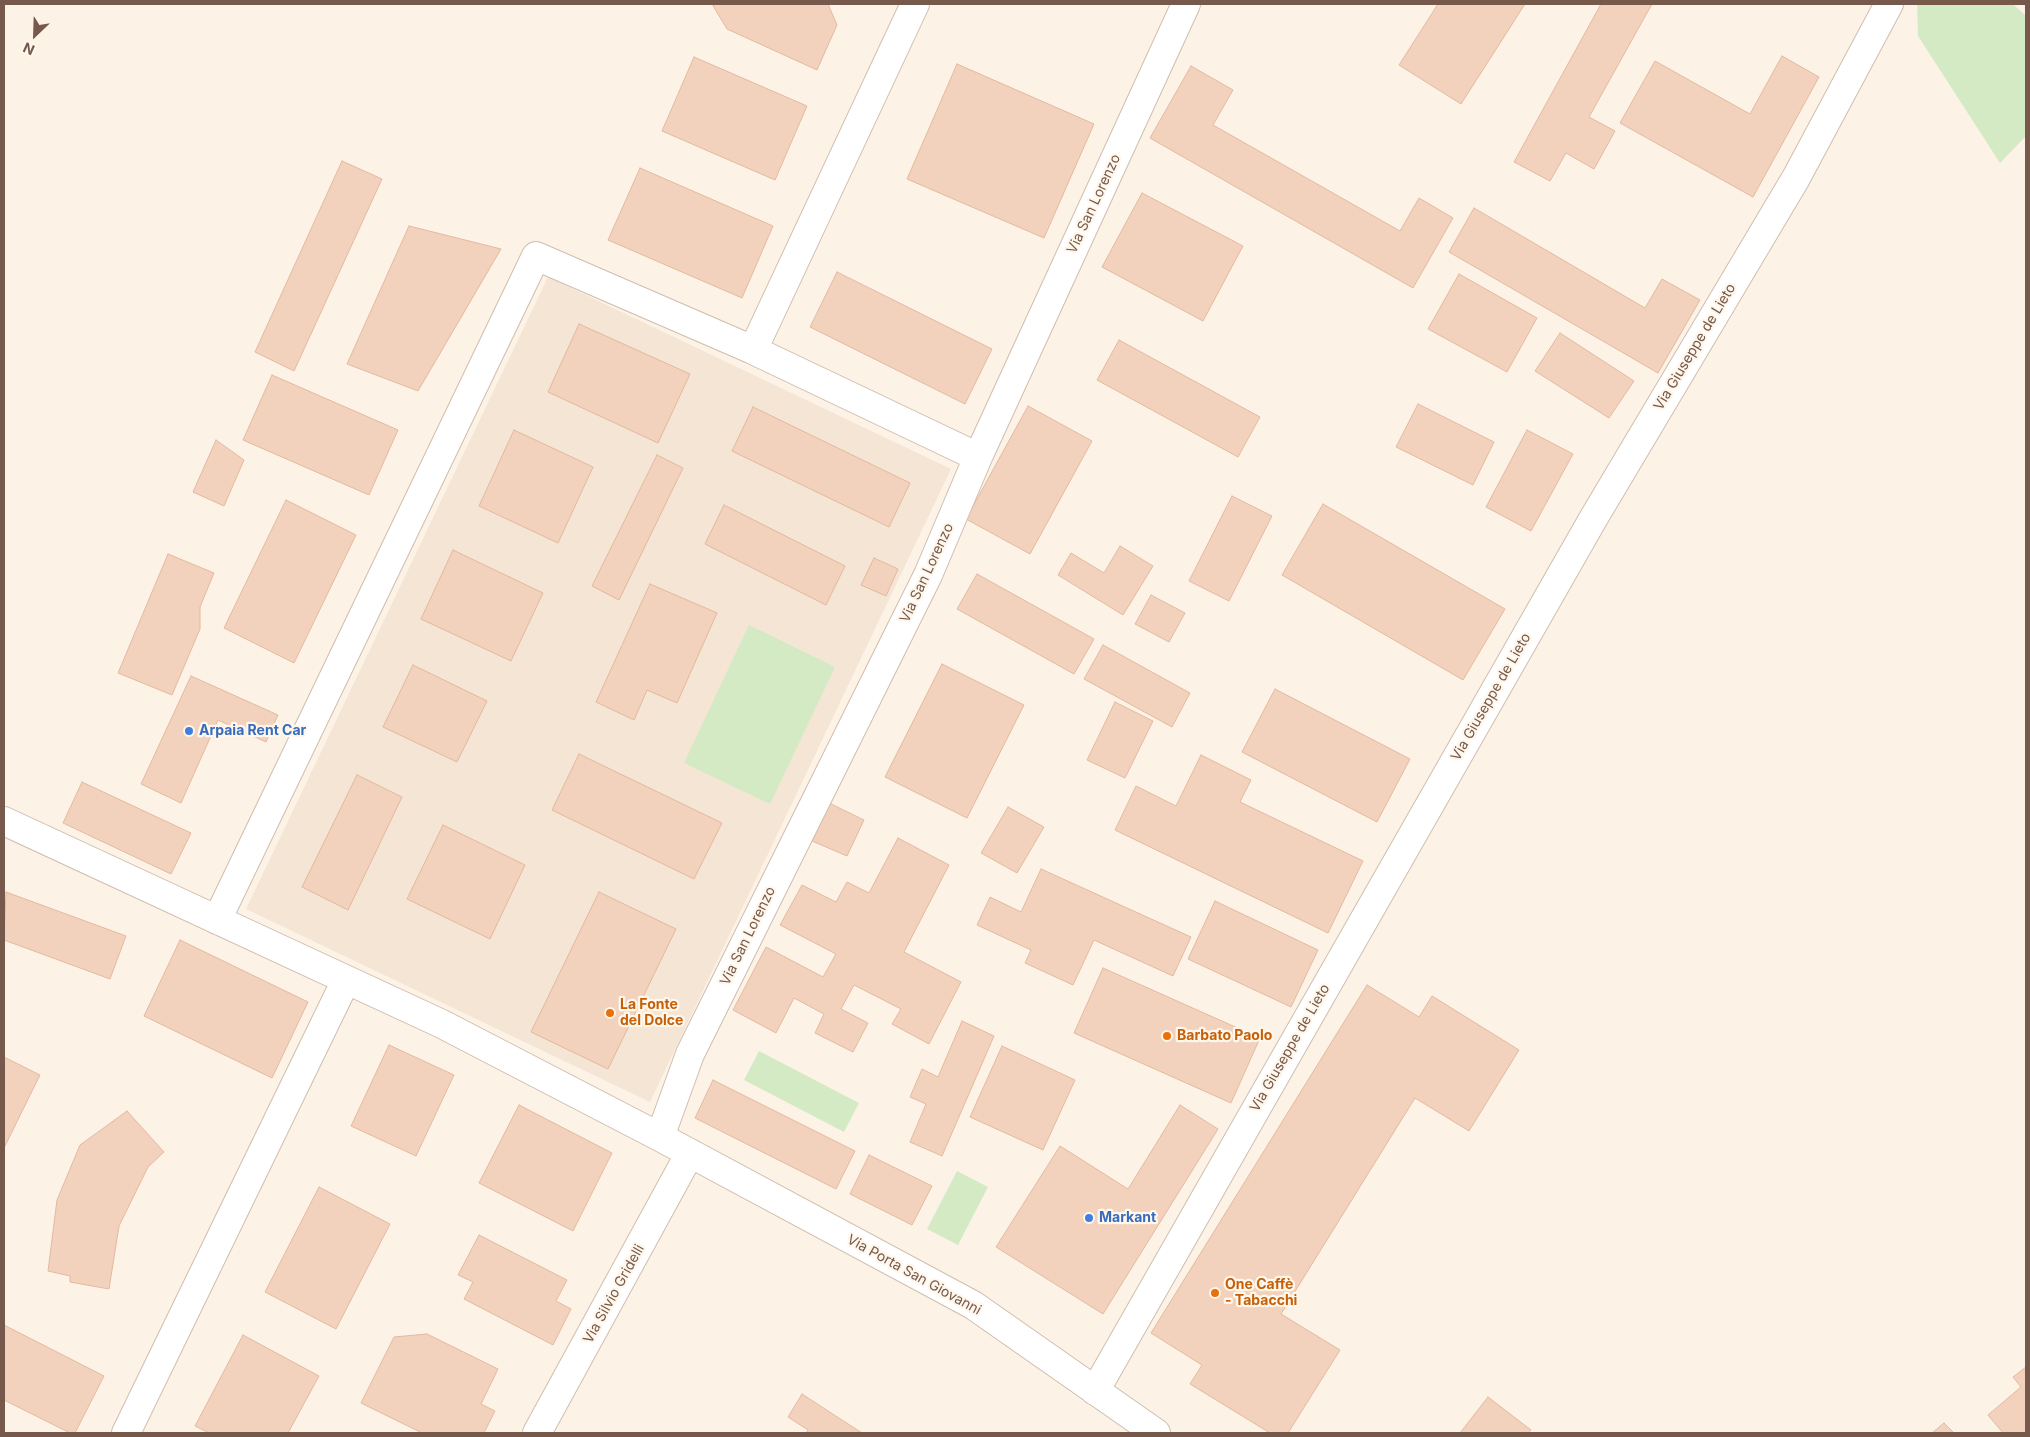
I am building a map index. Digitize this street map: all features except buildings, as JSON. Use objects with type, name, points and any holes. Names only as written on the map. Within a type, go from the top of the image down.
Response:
[{"type":"street","points":[[753,350],[915,4]]},
{"type":"street","name":"Via Giuseppe de Lieto","points":[[1094,1391],[1588,528],[1796,178],[1889,4]]},
{"type":"street","name":"Via San Lorenzo","points":[[660,1137],[690,1054],[928,575],[978,458],[1183,5]]},
{"type":"street","points":[[217,920],[536,256],[753,350],[978,458]]},
{"type":"street","name":"Via Porta San Giovanni","points":[[4,821],[442,1024],[660,1137],[973,1305],[1156,1433]]},
{"type":"street","points":[[126,1433],[346,980]]},
{"type":"street","name":"Via Silvio Gridelli","points":[[537,1433],[690,1154]]},
{"type":"shaded area","points":[[548,277],[951,469],[650,1102],[246,909]]},
{"type":"green space","points":[[1917,4],[2013,4],[2026,16],[2026,136],[2000,163],[1918,36]]},
{"type":"green space","points":[[749,625],[835,667],[770,804],[684,763]]},
{"type":"green space","points":[[759,1051],[859,1103],[844,1132],[744,1080]]},
{"type":"green space","points":[[957,1171],[988,1187],[958,1245],[927,1229]]},
{"type":"place","name":"Arpaia Rent Car","points":[[189,731]]},
{"type":"place","name":"La Fonte del Dolce","points":[[610,1013]]},
{"type":"place","name":"Barbato Paolo","points":[[1167,1036]]},
{"type":"place","name":"Markant","points":[[1089,1218]]},
{"type":"place","name":"One Caffè - Tabacchi","points":[[1215,1293]]}]
